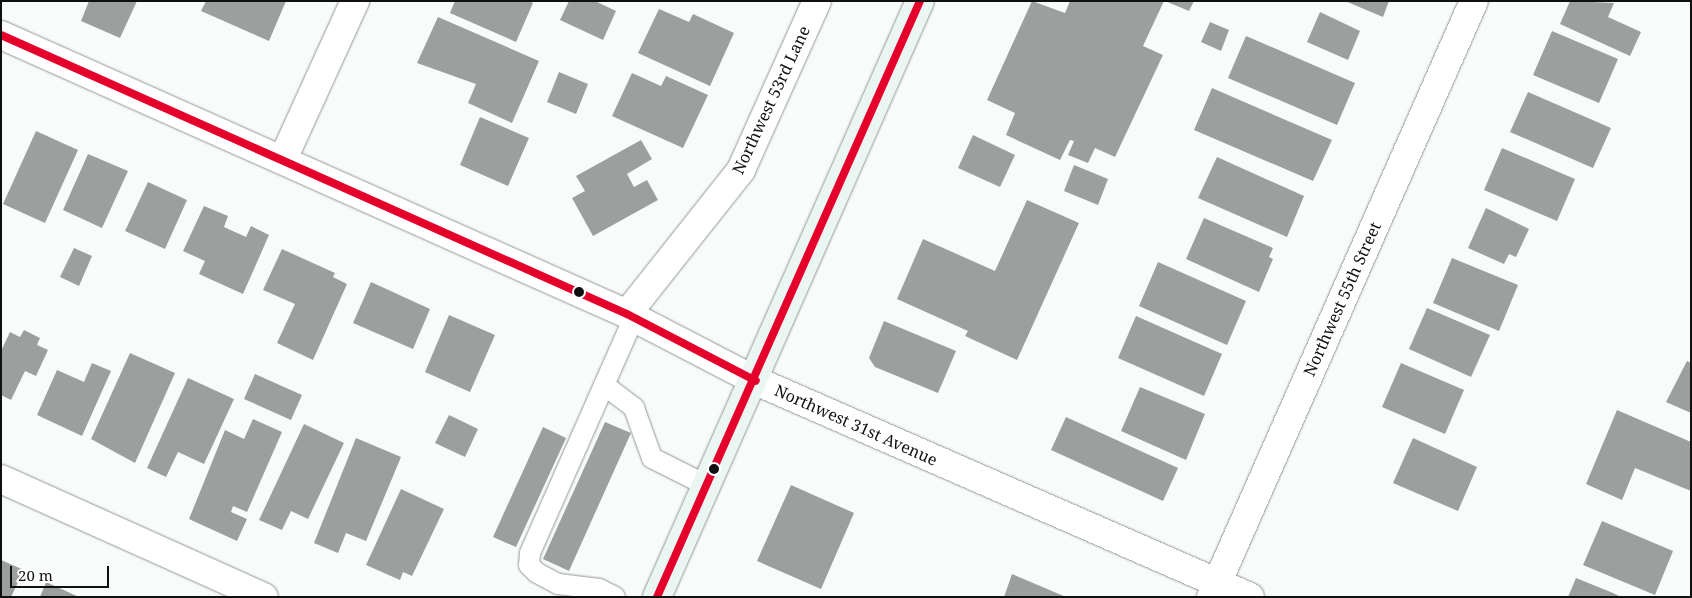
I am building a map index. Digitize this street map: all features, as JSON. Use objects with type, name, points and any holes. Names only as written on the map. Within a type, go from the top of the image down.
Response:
[{"type":"main road","points":[[657,597],[756,381],[920,1]]},
{"type":"street","points":[[284,159],[355,1]]},
{"type":"street","name":"Northwest 53rd Lane","points":[[631,316],[741,170],[818,1]]},
{"type":"street","name":"Northwest 55th Street","points":[[1214,590],[1474,1]]},
{"type":"street","name":"Northwest 31st Avenue","points":[[1,35],[284,159],[631,316],[756,381],[1214,590],[1250,597]]},
{"type":"street","points":[[1,478],[264,597]]},
{"type":"lane","points":[[615,597],[599,589],[558,584],[530,565],[530,553],[604,385],[631,316]]},
{"type":"lane","points":[[604,385],[634,408],[652,458],[708,486]]},
{"type":"building","points":[[89,1],[137,1],[120,38],[81,21]]},
{"type":"building","points":[[206,1],[286,1],[269,41],[201,11]]},
{"type":"building","points":[[455,1],[529,1],[533,3],[516,42],[450,13]]},
{"type":"building","points":[[569,1],[595,1],[616,11],[603,40],[560,20]]},
{"type":"building","points":[[1032,1],[1065,13],[1070,1],[1164,1],[1143,46],[1163,55],[1115,157],[1095,148],[1088,163],[1068,155],[1074,141],[1070,140],[1060,160],[1006,135],[1015,113],[987,100]]},
{"type":"building","points":[[1165,1],[1194,1],[1189,11]]},
{"type":"building","points":[[1345,1],[1389,1],[1383,17]]},
{"type":"building","points":[[1570,1],[1614,3],[1608,17],[1641,32],[1630,56],[1560,24]]},
{"type":"building","points":[[659,9],[689,22],[693,14],[734,33],[710,86],[638,53]]},
{"type":"building","points":[[1320,12],[1360,31],[1348,60],[1307,42]]},
{"type":"building","points":[[438,17],[539,61],[512,123],[468,103],[476,84],[417,63]]},
{"type":"building","points":[[1210,22],[1229,30],[1221,51],[1201,42]]},
{"type":"building","points":[[1552,31],[1618,59],[1599,103],[1533,75]]},
{"type":"building","points":[[1246,36],[1355,83],[1337,125],[1228,78]]},
{"type":"building","points":[[559,72],[588,84],[576,114],[547,102]]},
{"type":"building","points":[[632,73],[661,86],[666,76],[708,95],[683,148],[612,116]]},
{"type":"building","points":[[1212,88],[1332,140],[1313,181],[1194,130]]},
{"type":"building","points":[[1528,92],[1611,128],[1593,168],[1510,132]]},
{"type":"building","points":[[480,117],[529,138],[508,186],[460,165]]},
{"type":"building","points":[[36,131],[78,150],[45,223],[3,204]]},
{"type":"building","points":[[973,135],[1015,155],[1000,187],[958,168]]},
{"type":"building","points":[[641,140],[652,159],[627,174],[634,187],[647,180],[658,200],[593,236],[572,198],[585,191],[576,176]]},
{"type":"building","points":[[1502,148],[1575,179],[1557,221],[1484,190]]},
{"type":"building","points":[[88,154],[128,171],[102,228],[63,210]]},
{"type":"building","points":[[1217,157],[1304,196],[1287,237],[1198,198]]},
{"type":"building","points":[[1074,165],[1108,179],[1098,205],[1064,191]]},
{"type":"building","points":[[148,182],[187,200],[165,249],[125,231]]},
{"type":"building","points":[[1027,200],[1079,223],[1017,360],[965,336],[968,331],[897,299],[923,239],[995,271]]},
{"type":"building","points":[[204,206],[228,216],[224,227],[246,237],[251,226],[269,235],[243,294],[199,274],[205,261],[183,251]]},
{"type":"building","points":[[1486,208],[1529,229],[1516,257],[1509,254],[1504,264],[1468,248]]},
{"type":"building","points":[[1204,218],[1273,248],[1269,257],[1273,259],[1259,292],[1186,259]]},
{"type":"building","points":[[74,248],[92,256],[79,286],[60,277]]},
{"type":"building","points":[[282,249],[335,273],[333,277],[347,284],[313,360],[277,343],[295,304],[263,290]]},
{"type":"building","points":[[1452,258],[1518,285],[1499,331],[1433,303]]},
{"type":"building","points":[[1158,262],[1246,301],[1227,345],[1139,306]]},
{"type":"building","points":[[371,282],[430,309],[413,349],[353,323]]},
{"type":"building","points":[[1427,308],[1490,335],[1471,377],[1409,349]]},
{"type":"building","points":[[449,315],[495,335],[470,392],[425,372]]},
{"type":"building","points":[[1136,316],[1222,354],[1204,396],[1118,358]]},
{"type":"building","points":[[884,321],[956,351],[938,393],[875,367],[869,358]]},
{"type":"building","points":[[24,330],[40,338],[37,345],[48,350],[36,376],[25,371],[11,400],[1,395],[1,351],[10,332],[20,337]]},
{"type":"building","points":[[130,353],[175,373],[135,463],[91,439]]},
{"type":"building","points":[[1687,361],[1691,363],[1691,413],[1666,402]]},
{"type":"building","points":[[92,363],[111,371],[82,436],[37,415],[57,370],[84,382]]},
{"type":"building","points":[[1401,363],[1464,390],[1445,434],[1382,407]]},
{"type":"building","points":[[255,374],[302,395],[291,420],[244,399]]},
{"type":"building","points":[[188,378],[234,399],[204,464],[178,452],[166,477],[147,468]]},
{"type":"building","points":[[1140,387],[1205,414],[1186,460],[1121,431]]},
{"type":"building","points":[[1617,410],[1691,442],[1691,491],[1635,468],[1622,500],[1586,484]]},
{"type":"building","points":[[449,415],[478,429],[465,457],[435,443]]},
{"type":"building","points":[[1066,417],[1178,468],[1163,501],[1051,450]]},
{"type":"building","points":[[253,419],[282,432],[247,512],[233,506],[231,512],[247,519],[237,541],[189,519],[225,430],[244,439]]},
{"type":"building","points":[[605,422],[631,433],[569,571],[543,559]]},
{"type":"building","points":[[304,424],[344,443],[308,519],[291,511],[282,530],[259,520]]},
{"type":"building","points":[[543,427],[566,438],[516,547],[493,537]]},
{"type":"building","points":[[356,438],[401,457],[366,541],[346,533],[338,553],[314,543]]},
{"type":"building","points":[[1413,438],[1477,467],[1458,511],[1393,483]]},
{"type":"building","points":[[791,485],[854,513],[821,589],[757,561]]},
{"type":"building","points":[[401,489],[444,509],[412,576],[403,572],[400,580],[366,565]]},
{"type":"building","points":[[1602,521],[1673,551],[1655,595],[1583,565]]},
{"type":"building","points":[[1,560],[24,570],[11,597],[1,597]]},
{"type":"building","points":[[1012,574],[1066,597],[1004,597]]},
{"type":"building","points":[[1576,578],[1613,593],[1621,597],[1568,597]]},
{"type":"building","points":[[46,582],[79,597],[40,597]]},
{"type":"transit line","points":[[657,597],[920,1]]},
{"type":"transit line","points":[[1,35],[627,314],[756,381]]}]
